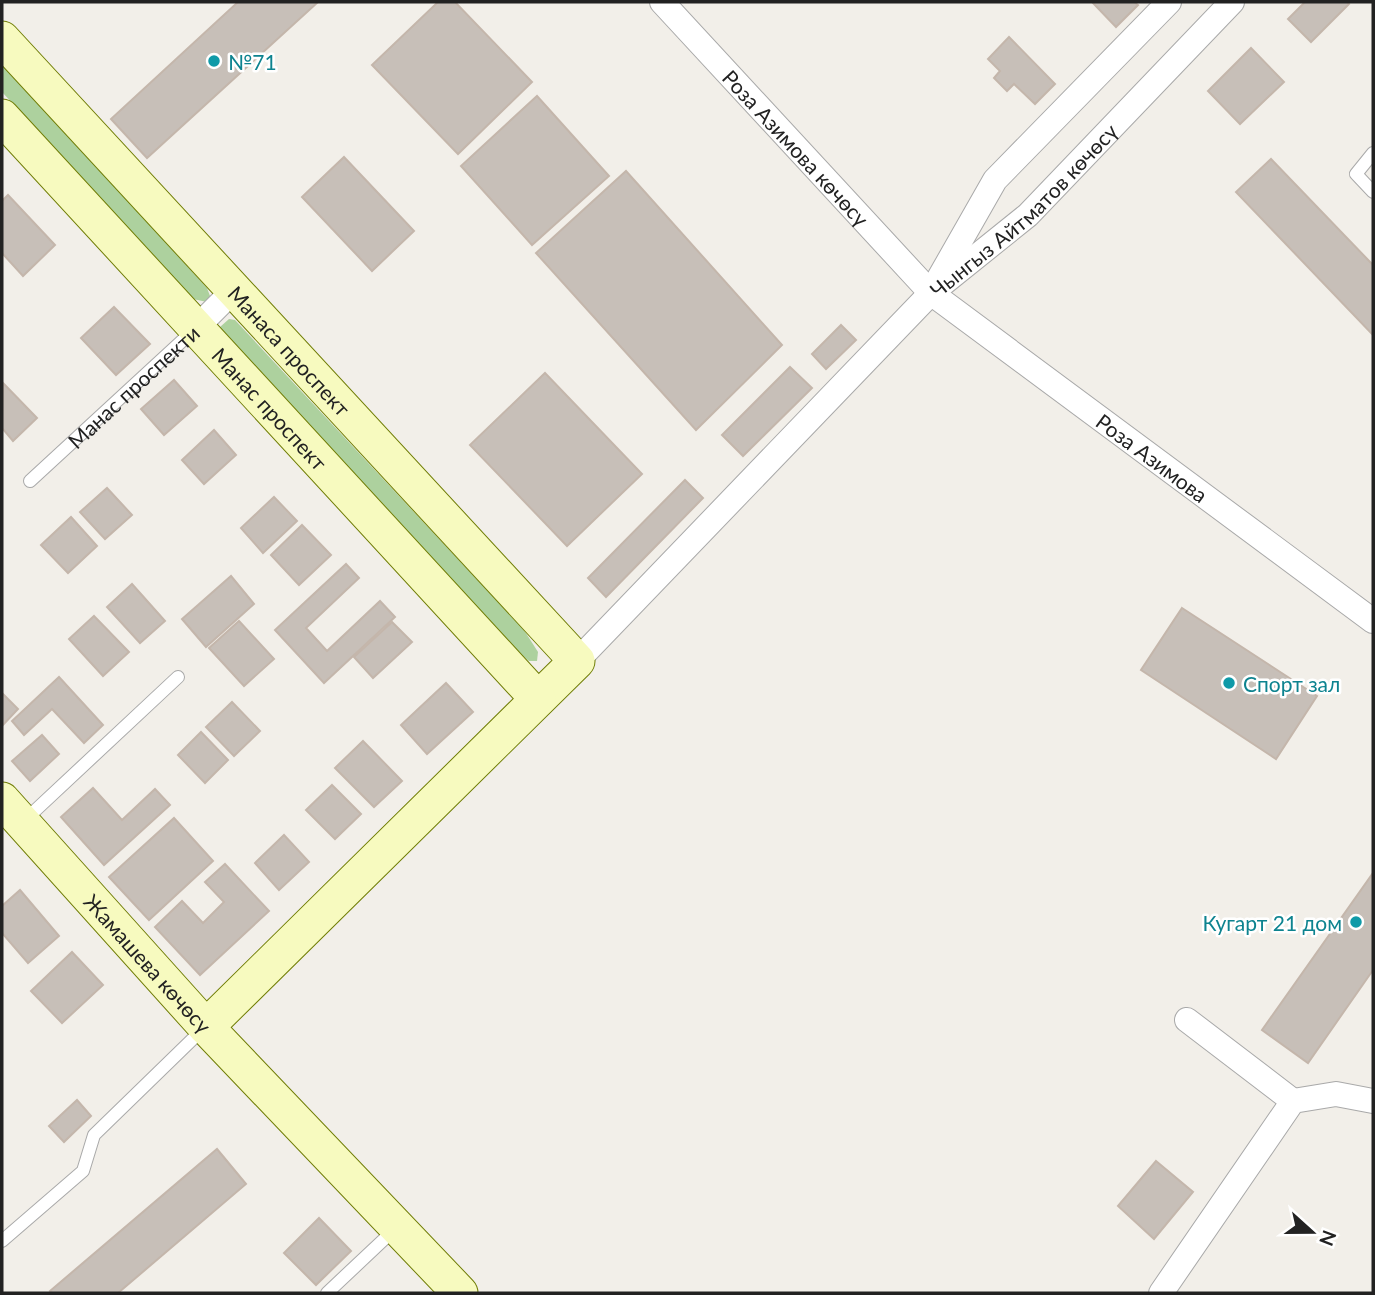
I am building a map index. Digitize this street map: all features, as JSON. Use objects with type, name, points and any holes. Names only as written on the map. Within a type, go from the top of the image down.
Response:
[{"type":"main road","name":"Манаса проспект","points":[[2,39],[577,661]]},
{"type":"main road","name":"Манас проспект","points":[[2,117],[538,699]]},
{"type":"main road","points":[[460,1293],[206,1027],[577,661]]},
{"type":"main road","name":"Жамашева көчөсү","points":[[12,811],[206,1027]]},
{"type":"street","name":"Роза Азимова көчөсү","points":[[662,2],[931,293]]},
{"type":"street","name":"Чынгыз Айтматов көчөсү","points":[[931,293],[995,180],[1169,2]]},
{"type":"street","name":"Чынгыз Айтматов көчөсү","points":[[931,293],[1028,215],[1232,2]]},
{"type":"street","name":"Манас проспекти","points":[[195,329],[234,290]]},
{"type":"street","name":"Роза Азимова","points":[[931,293],[1373,621]]},
{"type":"street","points":[[577,661],[931,293]]},
{"type":"street","points":[[1187,1020],[1293,1101]]},
{"type":"street","points":[[1161,1293],[1293,1101],[1336,1094],[1373,1101]]},
{"type":"lane","points":[[1373,153],[1356,174],[1373,192]]},
{"type":"lane","name":"Манас проспекти","points":[[30,481],[195,329]]},
{"type":"lane","points":[[12,811],[178,677]]},
{"type":"lane","name":"Жамашева көчөсү","points":[[2,1241],[83,1171],[94,1135],[206,1027]]},
{"type":"lane","points":[[327,1293],[398,1227]]},
{"type":"green space","points":[[2,61],[207,288],[210,296],[207,302],[193,299],[2,92]]},
{"type":"green space","points":[[229,319],[235,320],[524,630],[538,652],[537,661],[529,661],[519,653],[220,333],[220,327]]},
{"type":"building","name":"№71","points":[[238,2],[318,2],[147,158],[111,119]]},
{"type":"building","points":[[438,2],[455,2],[532,82],[458,154],[372,65]]},
{"type":"building","points":[[1092,2],[1134,2],[1138,5],[1116,27]]},
{"type":"building","points":[[1305,2],[1349,4],[1311,42],[1288,19]]},
{"type":"building","points":[[1009,37],[1055,84],[1035,104],[1014,84],[1007,91],[994,78],[1000,71],[988,59]]},
{"type":"building","points":[[1251,48],[1284,82],[1240,124],[1208,91]]},
{"type":"building","points":[[537,96],[609,176],[532,245],[461,166]]},
{"type":"building","points":[[344,157],[414,231],[372,271],[302,197]]},
{"type":"building","points":[[1271,159],[1373,265],[1373,335],[1236,192]]},
{"type":"building","points":[[626,171],[782,345],[696,430],[536,253]]},
{"type":"building","points":[[8,195],[55,245],[23,276],[2,253],[2,201]]},
{"type":"building","points":[[114,307],[150,344],[116,375],[81,338]]},
{"type":"building","points":[[841,325],[856,340],[826,369],[812,354]]},
{"type":"building","points":[[790,367],[812,388],[743,456],[722,435]]},
{"type":"building","points":[[545,373],[642,474],[567,546],[470,445]]},
{"type":"building","points":[[174,380],[197,406],[164,435],[141,409]]},
{"type":"building","points":[[3,383],[37,418],[13,441],[2,428]]},
{"type":"building","points":[[214,430],[236,455],[204,484],[182,460]]},
{"type":"building","points":[[685,480],[703,498],[606,597],[588,578]]},
{"type":"building","points":[[107,488],[132,515],[105,539],[80,512]]},
{"type":"building","points":[[274,497],[297,521],[263,553],[241,528]]},
{"type":"building","points":[[71,517],[97,546],[68,573],[41,545]]},
{"type":"building","points":[[302,525],[331,555],[299,585],[271,555]]},
{"type":"building","points":[[346,564],[359,578],[306,628],[327,651],[380,601],[395,617],[324,683],[275,630]]},
{"type":"building","points":[[231,576],[254,604],[206,647],[182,619]]},
{"type":"building","points":[[132,584],[165,621],[140,643],[107,607]]},
{"type":"building","name":"Спорт зал","points":[[1182,608],[1317,696],[1276,759],[1141,670]]},
{"type":"building","points":[[94,616],[129,652],[103,676],[69,639]]},
{"type":"building","points":[[239,621],[274,659],[244,686],[209,648]]},
{"type":"building","points":[[392,622],[412,642],[373,678],[354,657]]},
{"type":"building","points":[[59,677],[103,725],[84,743],[52,709],[24,735],[12,721]]},
{"type":"building","points":[[446,683],[473,712],[427,754],[401,725]]},
{"type":"building","points":[[2,693],[18,709],[2,726]]},
{"type":"building","points":[[232,702],[260,731],[234,756],[206,727]]},
{"type":"building","points":[[201,732],[228,760],[205,783],[178,755]]},
{"type":"building","points":[[42,735],[59,754],[30,781],[12,761]]},
{"type":"building","points":[[363,741],[402,781],[374,807],[335,768]]},
{"type":"building","points":[[332,785],[361,814],[335,839],[306,810]]},
{"type":"building","points":[[93,788],[122,820],[155,789],[170,805],[104,865],[61,817]]},
{"type":"building","points":[[174,818],[213,861],[149,920],[109,877]]},
{"type":"building","points":[[284,835],[309,862],[279,890],[255,863]]},
{"type":"building","points":[[225,864],[269,911],[200,975],[155,927],[182,901],[203,923],[224,902],[205,882]]},
{"type":"building","name":"Кугарт 21 дом","points":[[1373,873],[1373,970],[1308,1063],[1262,1030]]},
{"type":"building","points":[[20,890],[59,936],[28,963],[2,933],[2,906]]},
{"type":"building","points":[[72,952],[103,985],[62,1023],[31,991]]},
{"type":"building","points":[[77,1100],[91,1116],[64,1142],[49,1126]]},
{"type":"building","points":[[217,1149],[246,1184],[118,1293],[50,1291]]},
{"type":"building","points":[[1156,1161],[1193,1192],[1154,1239],[1118,1206]]},
{"type":"building","points":[[319,1218],[351,1251],[316,1285],[284,1253]]},
{"type":"place","name":"№71","points":[[214,61]]},
{"type":"place","name":"Спорт зал","points":[[1229,683]]},
{"type":"place","name":"Кугарт 21 дом","points":[[1356,922]]}]
